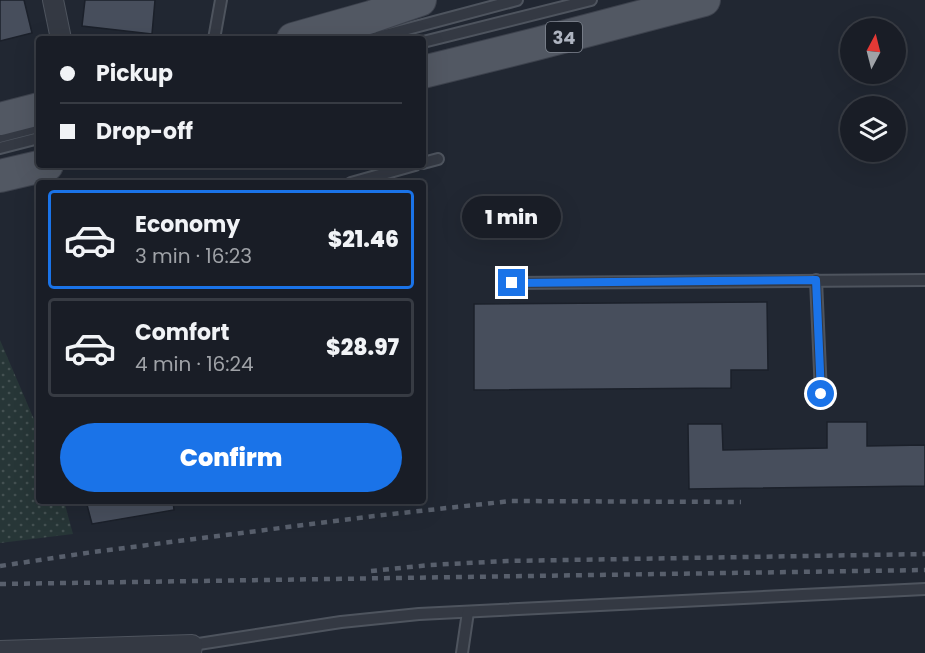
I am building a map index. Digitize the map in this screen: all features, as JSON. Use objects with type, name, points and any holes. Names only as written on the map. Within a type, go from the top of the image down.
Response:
[{"type":"main road","points":[[304,36],[420,0]]},
{"type":"main road","name":"34","points":[[426,71],[704,0]]},
{"type":"main road","points":[[0,98],[36,101]]},
{"type":"main road","points":[[0,119],[36,110]]},
{"type":"main road","points":[[0,176],[36,163]]},
{"type":"street","points":[[53,0],[60,36]]},
{"type":"street","points":[[0,651],[192,649]]},
{"type":"lane","points":[[215,36],[221,0]]},
{"type":"lane","points":[[381,36],[517,0]]},
{"type":"lane","points":[[426,41],[591,0]]},
{"type":"lane","points":[[0,136],[36,128]]},
{"type":"lane","points":[[0,148],[36,159]]},
{"type":"lane","points":[[426,162],[438,159]]},
{"type":"lane","points":[[362,180],[404,168]]},
{"type":"lane","points":[[816,280],[821,394]]},
{"type":"lane","points":[[512,283],[925,280]]},
{"type":"lane","points":[[192,649],[341,622],[419,614],[925,589]]},
{"type":"lane","points":[[462,653],[468,612]]},
{"type":"shaded area","points":[[0,340],[36,424],[36,504],[65,504],[73,534],[0,543]]},
{"type":"building","points":[[0,0],[24,0],[32,33],[0,41]]},
{"type":"building","points":[[85,0],[155,0],[152,34],[82,26]]},
{"type":"building","points":[[767,302],[768,370],[731,370],[731,388],[474,390],[474,304]]},
{"type":"building","points":[[827,422],[867,422],[867,446],[925,445],[925,486],[689,489],[688,424],[722,424],[723,450],[827,448]]},
{"type":"building","points":[[87,504],[173,504],[174,510],[92,524]]},
{"type":"railway","points":[[0,566],[374,516],[511,501],[741,502]]},
{"type":"railway","points":[[371,571],[507,561],[925,554]]},
{"type":"railway","points":[[0,584],[925,570]]},
{"type":"route","points":[[512,283],[816,280],[821,394]]}]
